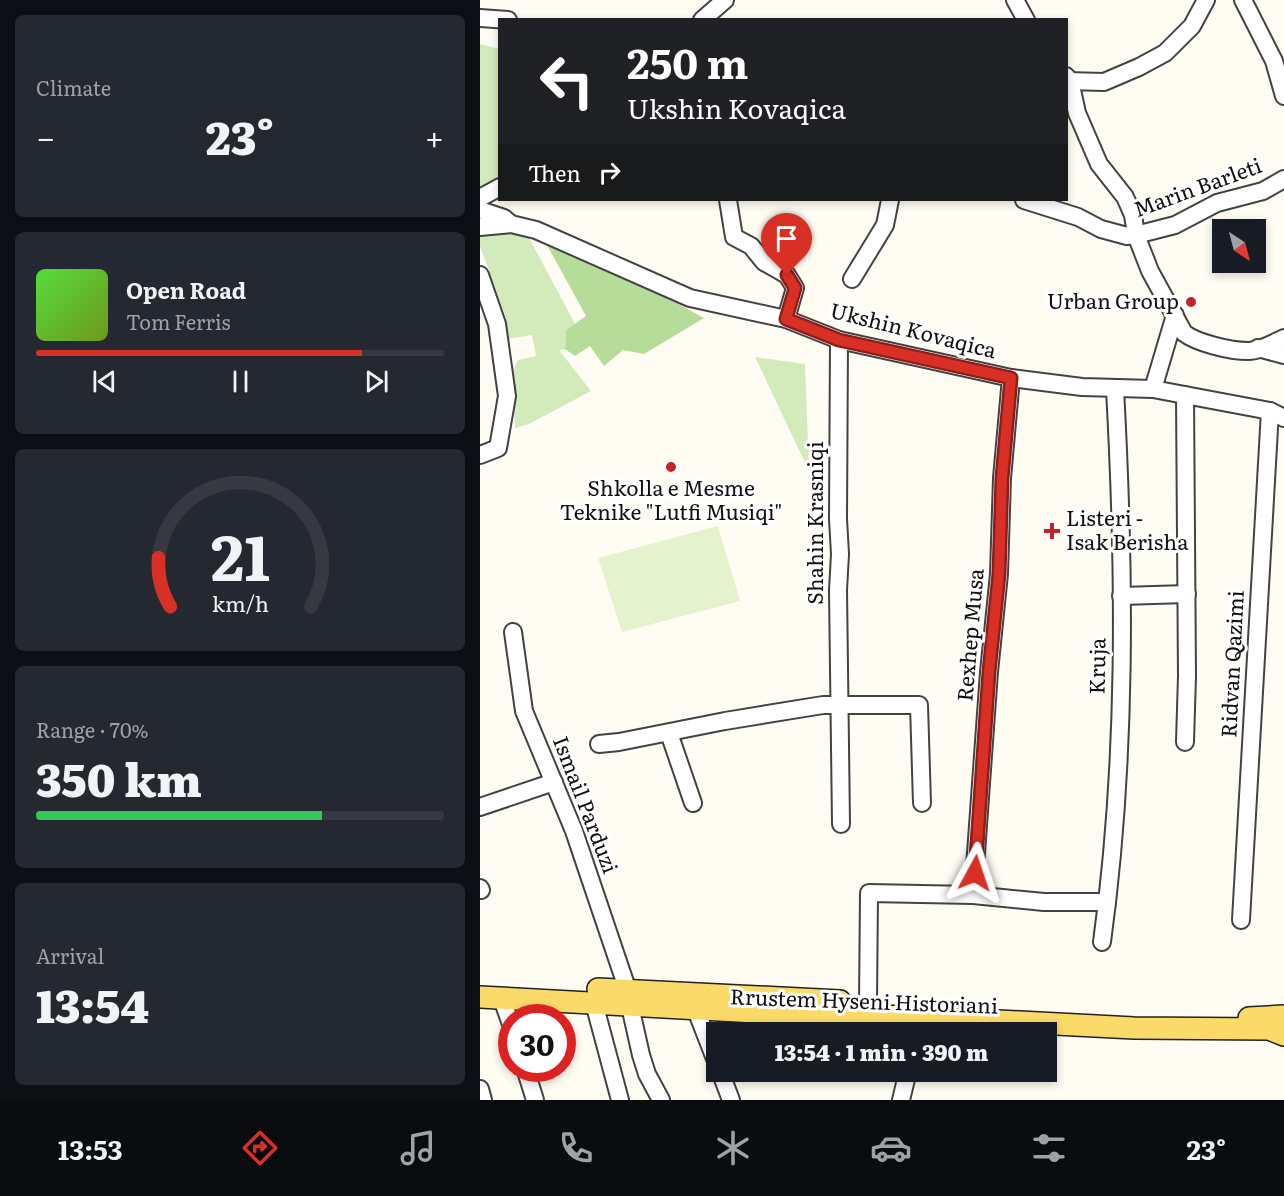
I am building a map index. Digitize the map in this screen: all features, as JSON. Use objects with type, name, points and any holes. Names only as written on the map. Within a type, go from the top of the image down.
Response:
[{"type":"main road","name":"Rrustem Hyseni Historiani","points":[[480,984],[629,998],[868,1003],[1232,1018],[1284,1016]]},
{"type":"main road","name":"Rrustem Hyseni Historiani","points":[[480,997],[594,1004],[629,998],[696,1010],[875,1022]]},
{"type":"main road","name":"Rrustem Hyseni Historiani","points":[[1057,1027],[1269,1029],[1284,1035]]},
{"type":"street","points":[[704,18],[724,0]]},
{"type":"street","points":[[1015,0],[1025,18]]},
{"type":"street","points":[[1206,0],[1192,26],[1165,53],[1139,68],[1104,82],[1068,80],[1077,113],[1099,164],[1125,197],[1133,215],[1136,235],[1150,271],[1184,333],[1190,338],[1226,349],[1250,351],[1284,338]]},
{"type":"street","points":[[1243,0],[1274,62],[1284,96]]},
{"type":"street","points":[[480,18],[498,19]]},
{"type":"street","name":"Marin Barleti","points":[[1027,201],[1078,217],[1101,229],[1126,236],[1175,225],[1217,203],[1263,190],[1284,179]]},
{"type":"street","points":[[480,198],[498,188]]},
{"type":"street","points":[[728,201],[734,237],[751,246],[764,262],[787,275],[795,288],[786,319]]},
{"type":"street","points":[[852,279],[885,225],[890,201]]},
{"type":"street","points":[[480,210],[504,218],[511,224]]},
{"type":"street","points":[[480,227],[511,224]]},
{"type":"street","name":"Ukshin Kovaqica","points":[[511,224],[544,232],[690,298],[786,319],[839,340],[1011,378],[1115,389],[1153,389],[1277,415]]},
{"type":"street","points":[[480,275],[497,324],[507,396],[498,448],[480,455]]},
{"type":"street","points":[[1153,389],[1175,315]]},
{"type":"street","name":"Shahin Krasniqi","points":[[839,340],[838,519],[840,554],[838,590],[841,824]]},
{"type":"street","points":[[1258,348],[1284,355]]},
{"type":"street","name":"Rexhep Musa","points":[[972,895],[999,574],[1002,478],[1011,378]]},
{"type":"street","name":"Kruja","points":[[1102,942],[1116,807],[1121,668],[1120,491],[1115,389]]},
{"type":"street","points":[[1185,395],[1187,594],[1185,742]]},
{"type":"street","name":"Ridvan Qazimi","points":[[1241,920],[1277,415]]},
{"type":"street","points":[[1120,596],[1187,594]]},
{"type":"street","name":"Ismail Parduzi","points":[[513,632],[524,711],[574,831],[629,998],[641,1055],[661,1100]]},
{"type":"street","points":[[598,744],[823,705],[919,705],[922,803]]},
{"type":"street","points":[[669,733],[693,803]]},
{"type":"street","points":[[480,807],[554,782]]},
{"type":"street","points":[[868,1003],[869,893],[972,895],[1044,902],[1107,902]]},
{"type":"street","points":[[502,999],[504,1004]]},
{"type":"street","points":[[594,1004],[620,1100]]},
{"type":"street","points":[[696,1010],[706,1036]]},
{"type":"street","points":[[529,1082],[535,1100]]},
{"type":"street","points":[[724,1082],[731,1100]]},
{"type":"street","points":[[901,1100],[905,1082]]},
{"type":"street","points":[[480,1089],[483,1100]]},
{"type":"green space","points":[[480,44],[498,48],[498,180],[480,189]]},
{"type":"green space","points":[[480,224],[527,234],[575,324],[566,330],[565,349],[559,350],[591,391],[529,424],[515,428],[512,372],[518,360],[536,356],[532,335],[508,339],[506,318],[480,246]]},
{"type":"green space","points":[[547,245],[621,273],[704,318],[644,354],[623,350],[604,366],[590,346],[575,356],[565,349],[566,330],[586,316]]},
{"type":"green space","points":[[755,357],[805,364],[809,471]]},
{"type":"green space","points":[[718,526],[740,601],[622,632],[598,558]]},
{"type":"place","name":"Urban Group","points":[[1191,302]]},
{"type":"place","name":"Shkolla e Mesme Teknike \"Lutfi Musiqi\"","points":[[671,467]]},
{"type":"place","name":"Listeri - Isak Berisha","points":[[1052,531]]},
{"type":"route","points":[[787,275],[795,288],[786,319],[839,340],[1011,378],[1002,478],[999,574],[989,672],[975,873]]}]
